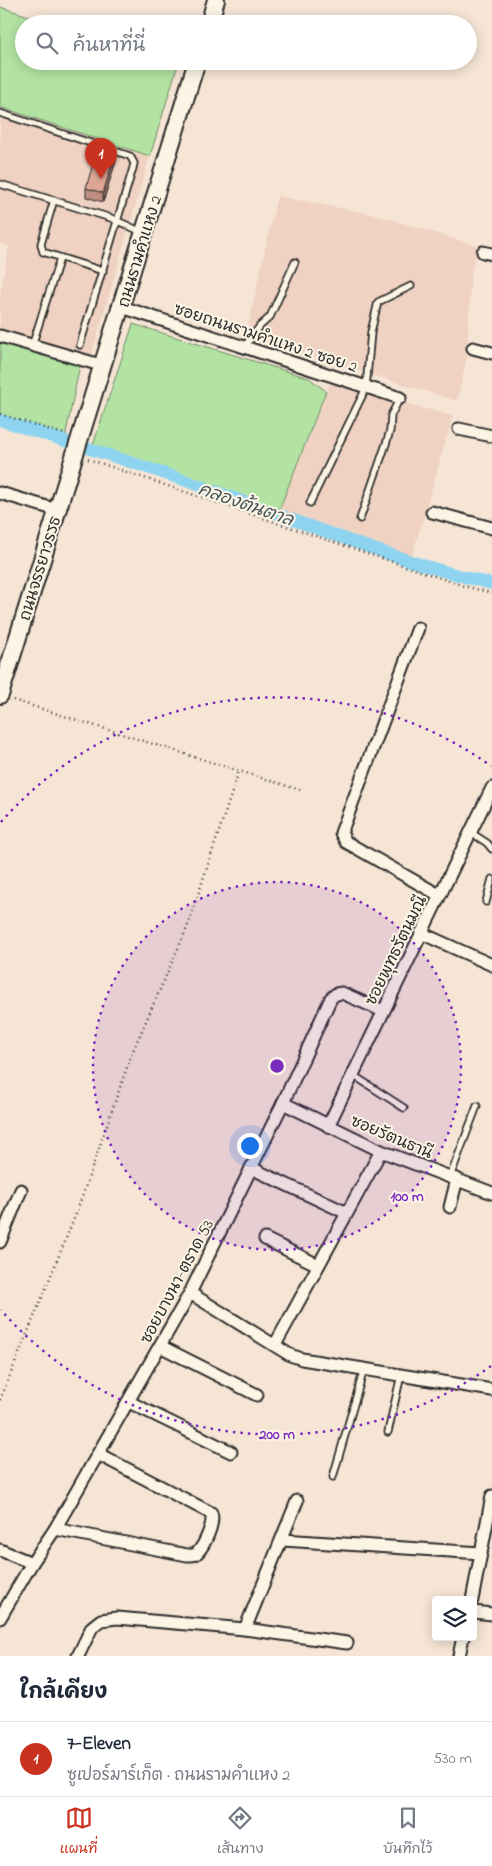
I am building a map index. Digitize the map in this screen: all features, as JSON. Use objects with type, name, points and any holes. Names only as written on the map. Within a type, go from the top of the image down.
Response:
[{"type":"main road","points":[[212,15],[216,0]]},
{"type":"main road","name":"ถนนรามคำแหง 2","points":[[78,446],[194,70]]},
{"type":"main road","name":"ถนนจรรยาวรรธ","points":[[0,696],[3,676],[78,446]]},
{"type":"street","name":"ซอยถนนรามคำแหง 2 ซอย 2","points":[[122,307],[400,398]]},
{"type":"street","points":[[0,336],[104,366]]},
{"type":"street","points":[[473,348],[492,353]]},
{"type":"street","points":[[459,429],[492,436]]},
{"type":"street","points":[[0,492],[57,510]]},
{"type":"street","points":[[432,512],[492,528]]},
{"type":"street","points":[[418,628],[341,833],[342,838],[346,842],[439,895]]},
{"type":"street","name":"ซอยพุทธรัตนมณี","points":[[328,1126],[492,788]]},
{"type":"street","points":[[420,933],[492,965]]},
{"type":"street","name":"ซอยบางนา-ตราด 53","points":[[0,1618],[129,1402],[190,1293],[283,1103],[331,998],[336,994],[342,993],[383,1011]]},
{"type":"street","name":"ซอยรัตนธานี","points":[[283,1103],[381,1151],[492,1193]]},
{"type":"street","points":[[275,1345],[381,1151]]},
{"type":"street","points":[[251,1168],[347,1213]]},
{"type":"street","points":[[450,1207],[453,1178]]},
{"type":"street","points":[[0,1242],[21,1190]]},
{"type":"street","points":[[265,1239],[318,1265]]},
{"type":"street","points":[[190,1293],[290,1355],[302,1359],[492,1390]]},
{"type":"street","points":[[160,1346],[257,1395]]},
{"type":"street","points":[[129,1402],[231,1452]]},
{"type":"street","points":[[54,1529],[187,1555],[194,1555],[198,1552],[212,1525],[213,1518],[211,1513],[98,1454]]},
{"type":"street","points":[[473,1596],[481,1553],[489,1532],[492,1496]]},
{"type":"street","points":[[246,1629],[297,1501]]},
{"type":"street","points":[[282,1540],[481,1553]]},
{"type":"street","points":[[0,1550],[32,1563]]},
{"type":"street","points":[[477,1612],[492,1614]]},
{"type":"street","points":[[78,1656],[92,1626],[101,1620],[117,1618],[246,1629],[347,1643]]},
{"type":"street","points":[[459,1656],[462,1641]]},
{"type":"lane","points":[[0,113],[130,156],[133,160],[133,168],[118,221],[80,345]]},
{"type":"lane","points":[[0,184],[118,221],[144,233]]},
{"type":"lane","points":[[54,200],[41,244],[43,252],[102,271]]},
{"type":"lane","points":[[32,346],[60,258]]},
{"type":"lane","points":[[244,347],[260,326],[270,317],[295,262]]},
{"type":"lane","points":[[310,503],[366,388],[371,332],[378,302],[411,286]]},
{"type":"lane","points":[[360,519],[390,431],[391,415],[400,398]]},
{"type":"lane","points":[[470,832],[487,843],[492,849]]},
{"type":"lane","points":[[486,902],[492,879]]},
{"type":"lane","points":[[353,1075],[404,1108]]},
{"type":"lane","points":[[453,1178],[477,1106]]},
{"type":"lane","points":[[332,1477],[364,1369]]},
{"type":"lane","points":[[388,1432],[401,1376]]},
{"type":"path","points":[[0,414],[59,434],[78,446],[464,586],[492,593]]},
{"type":"path","points":[[0,696],[300,790]]},
{"type":"path","points":[[0,1400],[76,1214],[132,1053],[187,928],[239,771]]},
{"type":"shaded area","points":[[0,107],[150,156],[91,357],[0,332],[0,296],[9,246],[0,243]]},
{"type":"shaded area","points":[[277,196],[376,215],[478,246],[471,273],[467,357],[457,401],[246,336]]},
{"type":"shaded area","points":[[330,383],[453,416],[412,556],[279,510]]},
{"type":"green space","points":[[0,7],[26,15],[15,15],[15,70],[176,70],[150,156],[0,107]]},
{"type":"green space","points":[[133,324],[309,378],[326,391],[279,510],[93,445]]},
{"type":"green space","points":[[0,342],[80,365],[65,438],[0,417]]},
{"type":"building","points":[[98,146],[116,152],[103,193],[86,188]]},
{"type":"waterway","name":"คลองต้นตาล","points":[[0,420],[183,480],[384,553],[492,584]]},
{"type":"place","name":"7-Eleven","points":[[101,179]]}]
